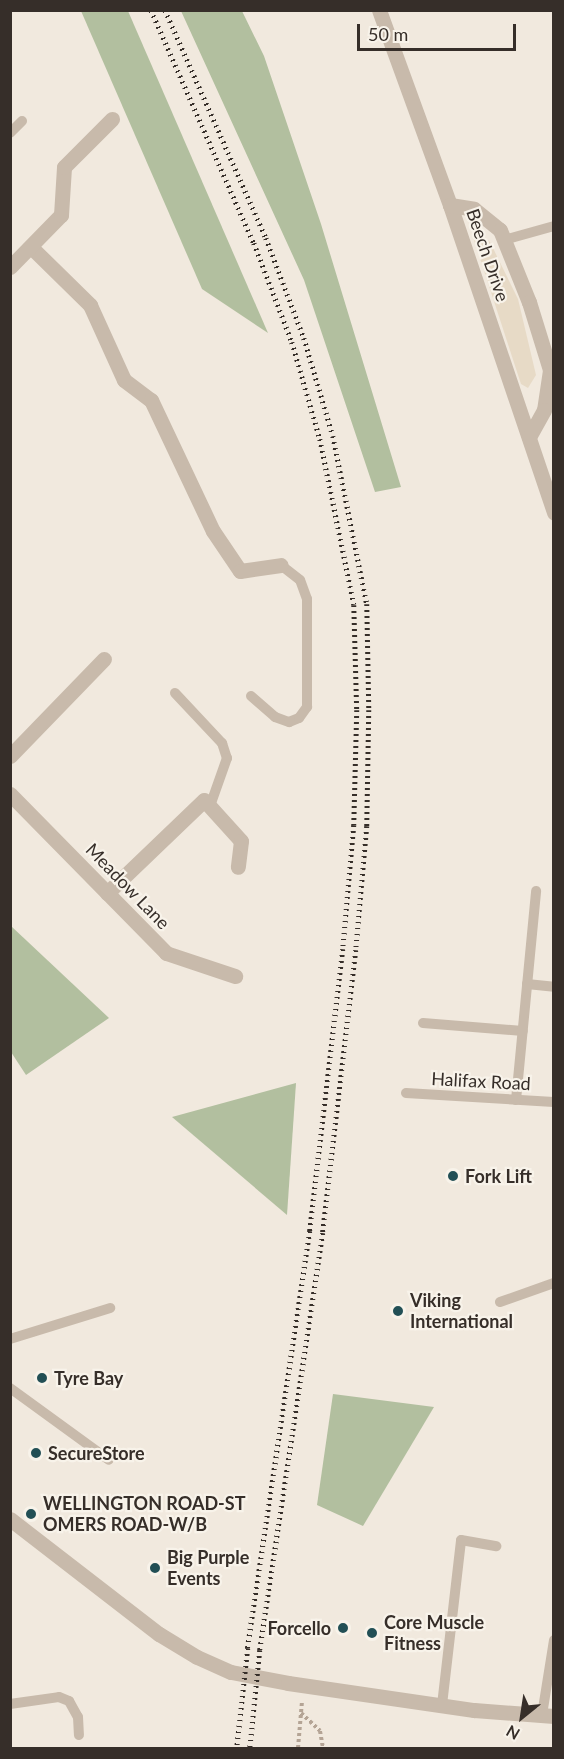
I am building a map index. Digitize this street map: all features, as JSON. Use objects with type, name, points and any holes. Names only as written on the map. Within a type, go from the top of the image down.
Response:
[{"type":"street","name":"Beech Drive","points":[[379,10],[450,205],[554,513]]},
{"type":"street","points":[[10,267],[61,215],[64,167],[112,119]]},
{"type":"street","points":[[450,205],[474,209],[500,230],[529,302],[552,369],[544,410],[530,437]]},
{"type":"street","points":[[31,247],[90,305],[124,380],[151,400],[213,531],[240,571],[281,565]]},
{"type":"street","points":[[10,756],[104,659]]},
{"type":"street","name":"Meadow Lane","points":[[10,794],[166,953],[236,976]]},
{"type":"street","points":[[107,893],[204,800],[241,841],[238,867]]},
{"type":"street","points":[[10,1519],[159,1634],[197,1658],[231,1672],[442,1705],[548,1716]]},
{"type":"lane","points":[[10,133],[22,121]]},
{"type":"lane","points":[[504,240],[554,226]]},
{"type":"lane","points":[[251,696],[275,717],[289,722],[299,718],[307,707],[307,599],[300,580],[281,565]]},
{"type":"lane","points":[[175,693],[222,743],[227,758],[210,806]]},
{"type":"lane","points":[[516,1100],[536,891]]},
{"type":"lane","points":[[527,984],[554,987]]},
{"type":"lane","points":[[423,1023],[522,1031]]},
{"type":"lane","name":"Halifax Road","points":[[406,1093],[554,1102]]},
{"type":"lane","points":[[500,1302],[554,1282]]},
{"type":"lane","points":[[10,1339],[110,1308]]},
{"type":"lane","points":[[10,1388],[109,1460]]},
{"type":"lane","points":[[442,1705],[461,1540],[496,1546]]},
{"type":"lane","points":[[548,1716],[554,1640]]},
{"type":"lane","points":[[10,1704],[59,1696],[69,1701],[78,1717],[79,1735]]},
{"type":"path","points":[[298,1749],[303,1684]]},
{"type":"path","points":[[301,1712],[320,1731],[322,1749]]},
{"type":"green space","points":[[81,11],[128,11],[268,333],[202,289]]},
{"type":"green space","points":[[181,11],[242,11],[264,56],[321,224],[401,487],[375,492],[304,280]]},
{"type":"green space","points":[[11,926],[109,1018],[26,1075],[11,1052]]},
{"type":"green space","points":[[296,1083],[287,1215],[172,1117]]},
{"type":"green space","points":[[333,1394],[434,1407],[363,1526],[317,1505]]},
{"type":"shaded area","points":[[479,231],[490,242],[518,299],[536,375],[528,388],[521,384],[473,237]]},
{"type":"railway","points":[[151,10],[254,243],[292,342],[320,439],[354,605],[357,710],[354,825],[343,949],[310,1231],[248,1648],[237,1748]]},
{"type":"railway","points":[[165,10],[266,238],[304,338],[333,436],[367,604],[369,710],[367,826],[356,950],[323,1233],[260,1650],[250,1748]]},
{"type":"place","name":"Fork Lift","points":[[453,1176]]},
{"type":"place","name":"Viking International","points":[[398,1311]]},
{"type":"place","name":"Tyre Bay","points":[[42,1378]]},
{"type":"place","name":"SecureStore","points":[[36,1453]]},
{"type":"place","name":"WELLINGTON ROAD-ST OMERS ROAD-W/B","points":[[31,1514]]},
{"type":"place","name":"Big Purple Events","points":[[155,1568]]},
{"type":"place","name":"Forcello","points":[[343,1628]]},
{"type":"place","name":"Core Muscle Fitness","points":[[372,1633]]}]
